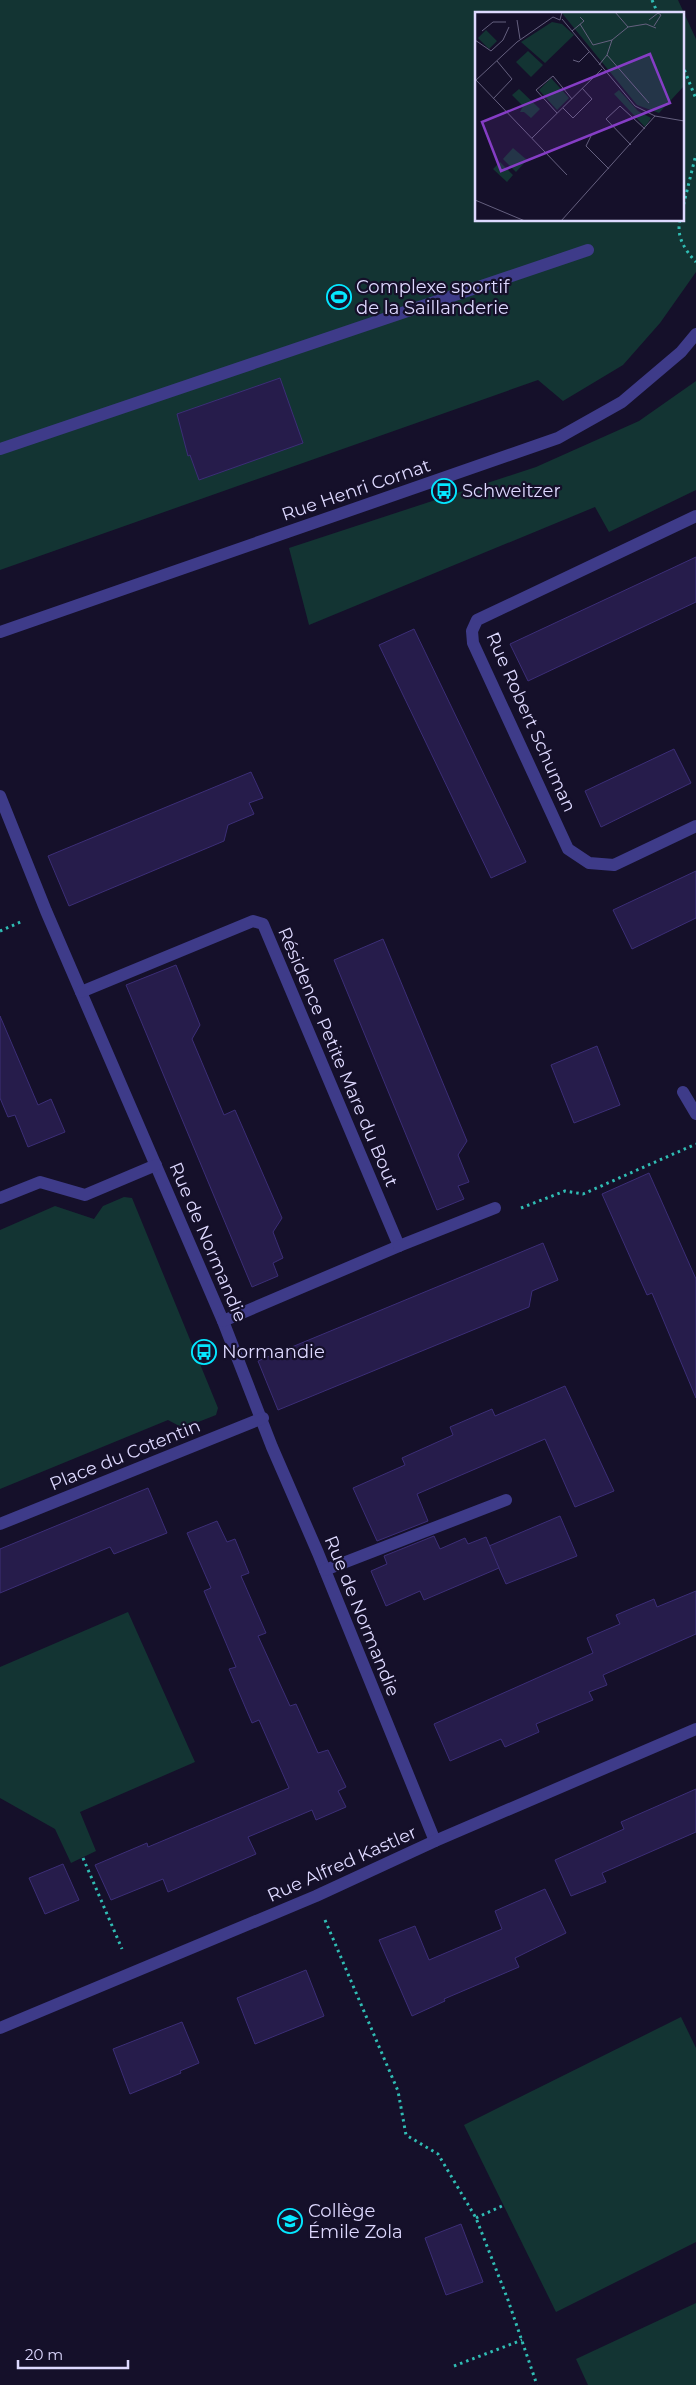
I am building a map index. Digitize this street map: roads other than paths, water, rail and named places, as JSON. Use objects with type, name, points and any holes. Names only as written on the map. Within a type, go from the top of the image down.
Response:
[{"type":"street","points":[[0,449],[588,250]]},
{"type":"street","name":"Rue Henri Cornat","points":[[0,632],[558,438],[622,402],[681,352],[696,334]]},
{"type":"street","name":"Rue Robert Schuman","points":[[696,516],[477,620],[472,631],[473,643],[568,849],[589,863],[614,865],[696,826]]},
{"type":"street","name":"Rue de Normandie","points":[[0,796],[81,992],[223,1321],[263,1418],[272,1447],[325,1570],[435,1841]]},
{"type":"street","name":"Résidence Petite Mare du Bout","points":[[81,992],[253,921],[264,924],[399,1246]]},
{"type":"street","points":[[683,1092],[696,1114]]},
{"type":"street","points":[[0,1198],[40,1182],[85,1195],[156,1165]]},
{"type":"street","points":[[223,1321],[399,1246],[495,1208]]},
{"type":"street","name":"Place du Cotentin","points":[[0,1524],[263,1418]]},
{"type":"street","points":[[325,1570],[506,1500]]},
{"type":"street","name":"Rue Alfred Kastler","points":[[0,2028],[316,1896],[435,1841],[696,1729]]},
{"type":"place","name":"Complexe sportif de la Saillanderie","points":[[339,297]]},
{"type":"place","name":"Schweitzer","points":[[444,491]]},
{"type":"place","name":"Normandie","points":[[204,1352]]},
{"type":"place","name":"Collège Émile Zola","points":[[290,2221]]}]
